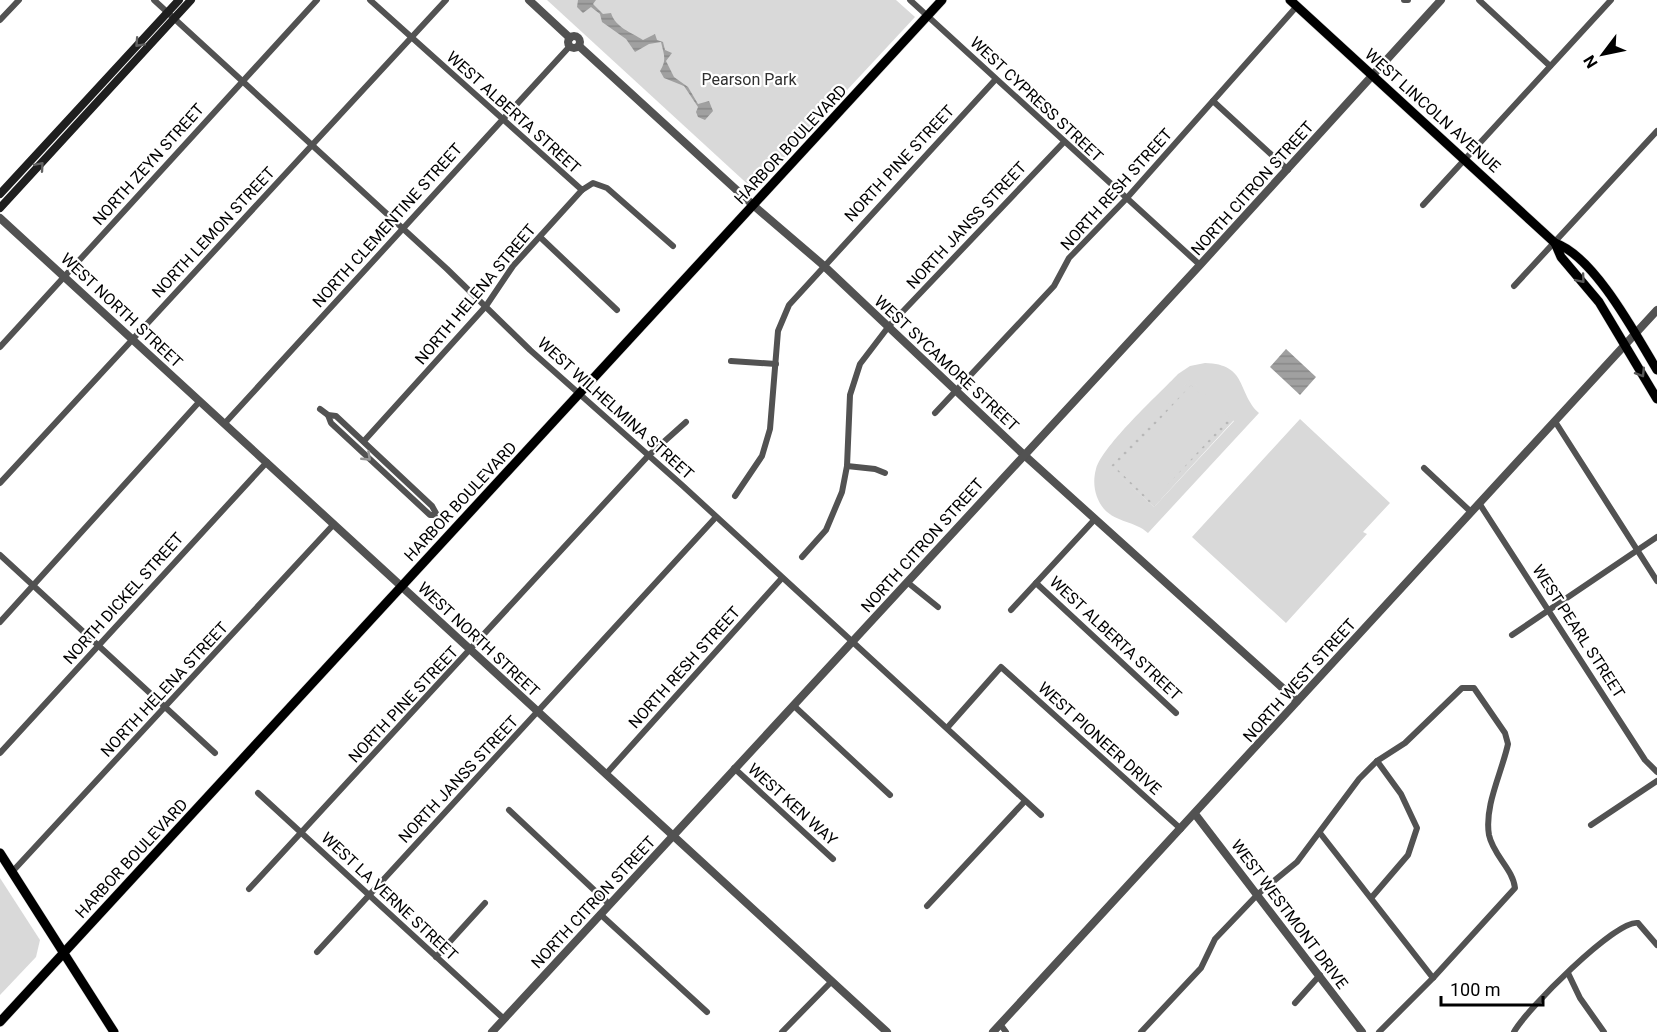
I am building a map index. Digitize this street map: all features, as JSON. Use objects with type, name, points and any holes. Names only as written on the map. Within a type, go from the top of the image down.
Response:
[{"type":"main road","points":[[0,208],[171,15],[178,0]]},
{"type":"main road","points":[[0,194],[171,15],[191,0]]},
{"type":"main road","name":"HARBOR BOULEVARD","points":[[0,1022],[942,0]]},
{"type":"main road","name":"WEST LINCOLN AVENUE","points":[[1293,3],[1466,159],[1555,243],[1561,257],[1599,302],[1657,399]]},
{"type":"main road","name":"WEST LINCOLN AVENUE","points":[[1555,243],[1567,247],[1593,274],[1657,370]]},
{"type":"main road","points":[[0,853],[114,1032]]},
{"type":"street","points":[[0,20],[19,0]]},
{"type":"street","name":"WEST WILHELMINA STREET","points":[[154,0],[1041,815]]},
{"type":"street","name":"NORTH ZEYN STREET","points":[[0,347],[317,0]]},
{"type":"street","name":"WEST ALBERTA STREET","points":[[370,0],[582,190],[593,183],[607,188],[673,246]]},
{"type":"street","name":"NORTH LEMON STREET","points":[[0,483],[446,0]]},
{"type":"street","name":"WEST SYCAMORE STREET","points":[[529,0],[573,44],[823,265],[1023,454],[1297,701]]},
{"type":"street","name":"WEST CYPRESS STREET","points":[[910,0],[1200,265]]},
{"type":"street","name":"NORTH CITRON STREET","points":[[497,1030],[504,1019],[609,904],[1288,170],[1441,0]]},
{"type":"street","points":[[1479,0],[1550,66]]},
{"type":"street","points":[[1423,206],[1611,0]]},
{"type":"street","name":"NORTH RESH STREET","points":[[935,413],[1054,286],[1069,258],[1126,199],[1213,101],[1293,3]]},
{"type":"street","name":"NORTH CLEMENTINE STREET","points":[[225,423],[501,119],[573,44]]},
{"type":"street","name":"NORTH PINE STREET","points":[[735,496],[762,456],[770,429],[778,331],[789,305],[823,265],[995,80]]},
{"type":"street","points":[[1213,101],[1288,170]]},
{"type":"street","points":[[1514,286],[1657,131]]},
{"type":"street","name":"NORTH JANSS STREET","points":[[802,557],[815,544],[833,515],[842,492],[847,466],[850,395],[860,364],[889,326],[1064,142]]},
{"type":"street","name":"NORTH HELENA STREET","points":[[364,441],[486,306],[513,266],[582,190]]},
{"type":"street","name":"WEST NORTH STREET","points":[[0,218],[887,1032]]},
{"type":"street","points":[[540,237],[617,310]]},
{"type":"street","name":"NORTH WEST STREET","points":[[993,1032],[1479,503],[1556,423],[1657,310]]},
{"type":"street","points":[[731,361],[776,364]]},
{"type":"street","points":[[0,622],[200,401]]},
{"type":"street","points":[[320,408],[328,415],[336,416],[364,441],[432,507],[436,516],[430,516],[330,423],[328,415]]},
{"type":"street","name":"NORTH PINE STREET","points":[[249,889],[648,456],[686,422]]},
{"type":"street","points":[[1556,423],[1657,581]]},
{"type":"street","name":"NORTH DICKEL STREET","points":[[0,753],[267,462]]},
{"type":"street","points":[[847,466],[875,469],[885,473]]},
{"type":"street","points":[[1424,468],[1471,512]]},
{"type":"street","name":"WEST PEARL STREET","points":[[1479,503],[1549,608],[1645,760],[1657,772]]},
{"type":"street","name":"NORTH JANSS STREET","points":[[317,952],[716,517]]},
{"type":"street","points":[[1011,610],[1095,519]]},
{"type":"street","name":"NORTH HELENA STREET","points":[[12,872],[334,524]]},
{"type":"street","points":[[1512,635],[1657,537]]},
{"type":"street","points":[[0,555],[215,753]]},
{"type":"street","name":"NORTH RESH STREET","points":[[606,774],[782,578]]},
{"type":"street","points":[[907,582],[938,607]]},
{"type":"street","name":"WEST ALBERTA STREET","points":[[1036,583],[1176,713]]},
{"type":"street","name":"WEST PIONEER DRIVE","points":[[947,728],[1001,667],[1181,829]]},
{"type":"street","points":[[1141,1032],[1201,968],[1215,939],[1258,894],[1297,862],[1359,778],[1377,761],[1405,743],[1462,688],[1474,688],[1505,733],[1508,744],[1489,816],[1489,834],[1504,868],[1514,879],[1515,888],[1433,978],[1379,1032]]},
{"type":"street","points":[[793,705],[890,795]]},
{"type":"street","points":[[1372,897],[1408,855],[1417,828],[1401,794],[1377,761]]},
{"type":"street","name":"WEST KEN WAY","points":[[734,768],[833,859]]},
{"type":"street","points":[[1591,825],[1657,781]]},
{"type":"street","name":"WEST LA VERNE STREET","points":[[258,793],[504,1019]]},
{"type":"street","points":[[927,906],[1025,801]]},
{"type":"street","points":[[509,810],[609,904]]},
{"type":"street","name":"WEST WESTMONT DRIVE","points":[[1195,813],[1362,1032]]},
{"type":"street","points":[[1320,833],[1433,978]]},
{"type":"street","points":[[436,957],[485,903]]},
{"type":"street","points":[[600,914],[707,1012]]},
{"type":"street","points":[[1514,1032],[1568,973],[1615,931],[1634,922],[1641,924],[1657,945]]},
{"type":"street","points":[[1568,973],[1580,998],[1604,1032]]},
{"type":"street","points":[[1295,1003],[1320,975]]},
{"type":"street","points":[[782,1032],[832,981]]},
{"type":"street","points":[[1000,1024],[1006,1032]]},
{"type":"green space","name":"Pearson Park","points":[[547,0],[896,0],[915,17],[754,190]]},
{"type":"green space","points":[[1205,363],[1228,368],[1240,381],[1247,397],[1259,413],[1148,533],[1109,514],[1104,509],[1095,490],[1096,469],[1120,434],[1178,374],[1190,366]],"holes":[[[1190,380],[1234,421],[1154,507],[1110,467]]]},
{"type":"green space","points":[[1190,379],[1234,420],[1154,507],[1109,467]]},
{"type":"green space","points":[[1191,385],[1228,419],[1152,502],[1116,468]]},
{"type":"green space","points":[[1300,419],[1390,503],[1363,532],[1367,534],[1286,623],[1192,537]]},
{"type":"green space","points":[[0,878],[40,940],[36,957],[0,995]]},
{"type":"shaded area","points":[[578,0],[596,0],[593,4],[603,14],[611,13],[620,26],[643,40],[655,34],[657,40],[663,42],[665,50],[672,53],[666,61],[674,77],[688,87],[698,104],[709,101],[713,111],[705,120],[698,117],[696,112],[698,107],[684,86],[664,78],[660,71],[664,60],[661,42],[649,44],[635,52],[626,39],[602,22],[600,14],[591,7],[583,13],[577,7]]},
{"type":"shaded area","points":[[1286,349],[1316,377],[1300,395],[1270,367]]}]
